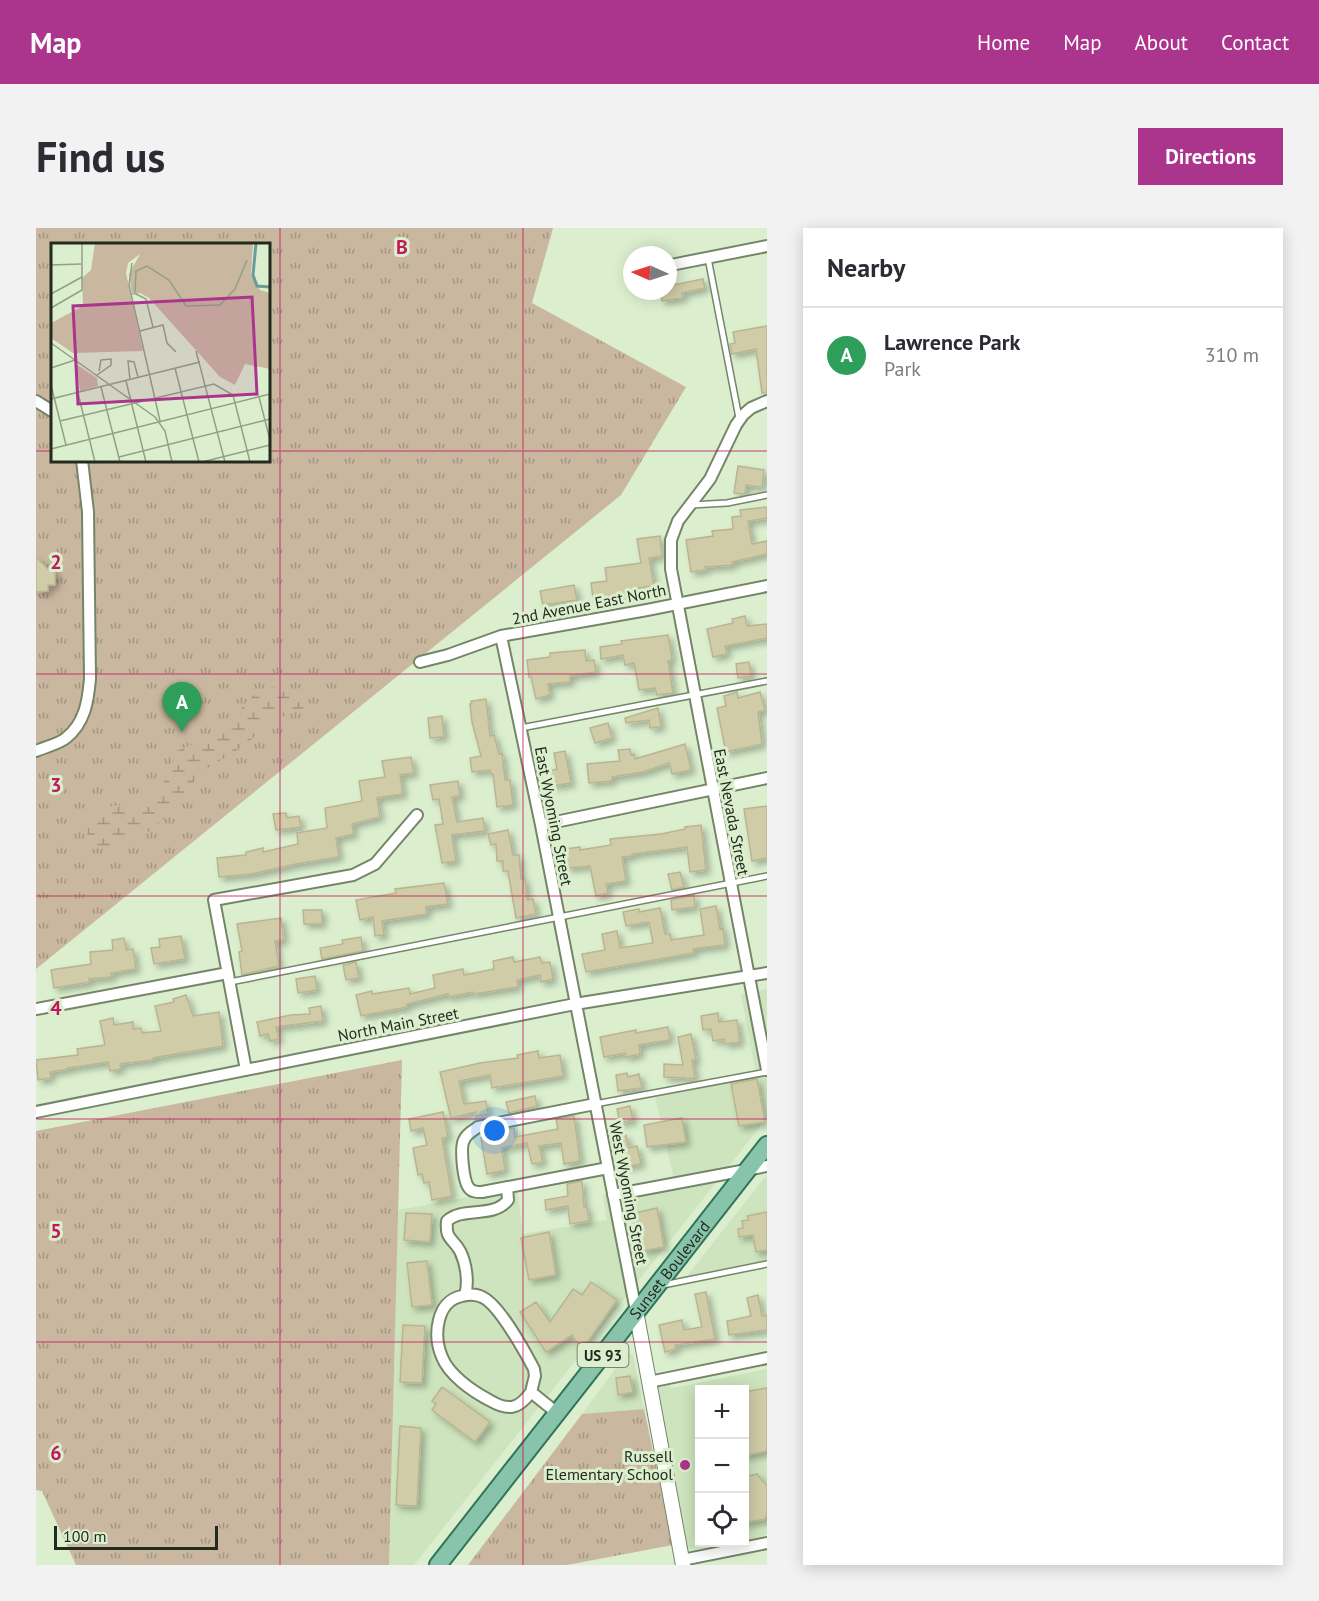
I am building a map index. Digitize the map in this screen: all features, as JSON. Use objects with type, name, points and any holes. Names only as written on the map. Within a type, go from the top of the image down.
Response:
[{"type":"main road","name":"Sunset Boulevard","points":[[438,1565],[767,1145]]},
{"type":"street","points":[[677,264],[767,246]]},
{"type":"street","points":[[36,401],[51,410]]},
{"type":"street","points":[[740,420],[751,408],[767,401]]},
{"type":"street","name":"East Nevada Street","points":[[740,420],[710,479],[674,530],[670,559],[767,1071]]},
{"type":"street","points":[[36,751],[66,738],[81,720],[87,704],[90,679],[88,512],[82,462]]},
{"type":"street","name":"2nd Avenue East North","points":[[420,663],[501,636],[767,586]]},
{"type":"street","name":"East Wyoming Street","points":[[501,636],[541,825],[575,1004]]},
{"type":"street","points":[[541,825],[767,778]]},
{"type":"street","points":[[246,1070],[214,900],[353,875],[375,864],[417,815]]},
{"type":"street","name":"North Main Street","points":[[36,1112],[575,1004],[767,973]]},
{"type":"street","points":[[36,1009],[229,977]]},
{"type":"street","name":"West Wyoming Street","points":[[575,1004],[683,1562]]},
{"type":"street","points":[[595,1104],[485,1124],[467,1135],[462,1145],[465,1177],[468,1188],[476,1192],[608,1168]]},
{"type":"street","points":[[613,1195],[767,1166]]},
{"type":"street","points":[[465,1295],[468,1282],[462,1254],[447,1235],[447,1221],[457,1215],[502,1206],[508,1200],[507,1187]]},
{"type":"street","points":[[465,1295],[483,1297],[498,1312],[534,1369],[535,1376],[531,1392],[518,1405],[500,1407],[472,1390],[453,1373],[442,1359],[438,1334],[440,1313],[444,1305],[451,1299],[465,1295]]},
{"type":"street","points":[[649,1382],[767,1358]]},
{"type":"street","points":[[531,1392],[557,1413]]},
{"type":"street","points":[[683,1562],[767,1543]]},
{"type":"lane","points":[[708,258],[740,420]]},
{"type":"lane","points":[[690,505],[727,503],[767,495]]},
{"type":"lane","points":[[521,728],[767,681]]},
{"type":"lane","points":[[229,977],[559,917],[767,876]]},
{"type":"lane","points":[[595,1104],[767,1071]]},
{"type":"lane","points":[[657,1286],[767,1263]]},
{"type":"shaded area","points":[[767,989],[767,1118],[414,1565],[389,1565],[398,1210],[517,1188],[523,1234],[607,1220],[603,1195],[674,1179],[654,1093],[756,1074],[741,994]]},
{"type":"shaded area","points":[[767,1177],[767,1261],[687,1276]]},
{"type":"shaded area","points":[[627,1353],[633,1355],[644,1409],[582,1414]]},
{"type":"shaded area","name":"Russell Elementary School","points":[[767,1369],[767,1535],[749,1539],[749,1385],[695,1385],[695,1547],[703,1547],[689,1549],[686,1545],[656,1391],[660,1385],[668,1384],[672,1388]]},
{"type":"green space","points":[[36,228],[553,228],[532,303],[686,387],[621,495],[36,969]]},
{"type":"green space","points":[[287,685],[304,708],[269,722],[247,744],[198,774],[184,801],[150,831],[118,841],[107,850],[88,847],[87,818],[106,806],[136,805],[157,793],[169,773],[176,751],[221,734],[259,690]]},
{"type":"green space","points":[[402,1060],[389,1565],[76,1565],[42,1491],[36,1490],[36,1131]]},
{"type":"green space","points":[[644,1409],[673,1545],[567,1565],[468,1565],[582,1414]]},
{"type":"green space","points":[[632,1425],[634,1440],[608,1444],[605,1429]]},
{"type":"building","points":[[703,279],[705,288],[682,293],[683,298],[677,299],[677,284]]},
{"type":"building","points":[[767,326],[767,392],[762,393],[756,349],[732,354],[730,344],[735,343],[733,332]]},
{"type":"building","points":[[738,466],[764,470],[762,487],[746,485],[745,494],[734,493]]},
{"type":"building","points":[[767,507],[767,518],[748,521],[752,544],[767,541],[767,554],[732,562],[733,565],[705,567],[706,570],[691,572],[686,540],[713,536],[712,531],[733,529],[732,517],[741,516],[740,510]]},
{"type":"building","points":[[660,536],[662,556],[649,558],[654,586],[632,589],[632,593],[593,598],[591,583],[607,581],[605,568],[641,563],[637,539]]},
{"type":"building","points":[[36,557],[48,569],[55,569],[55,585],[48,585],[48,591],[36,592]]},
{"type":"building","points":[[574,585],[577,600],[543,605],[540,591]]},
{"type":"building","points":[[745,616],[747,626],[767,624],[767,638],[725,646],[727,654],[713,657],[707,629],[733,623],[732,619]]},
{"type":"building","points":[[668,635],[672,660],[668,661],[673,693],[657,695],[655,688],[639,690],[634,663],[625,665],[623,655],[601,659],[600,647],[622,644],[621,641]]},
{"type":"building","points":[[585,650],[586,661],[594,660],[596,672],[570,676],[570,682],[548,684],[550,695],[536,699],[531,677],[529,677],[527,660],[550,657],[550,653]]},
{"type":"building","points":[[749,662],[751,676],[738,678],[736,664]]},
{"type":"building","points":[[737,692],[738,698],[760,692],[765,710],[758,712],[762,744],[726,752],[717,708],[726,706],[724,696]]},
{"type":"building","points":[[486,699],[490,736],[494,735],[499,754],[502,753],[505,780],[510,780],[513,805],[497,807],[493,774],[490,770],[472,772],[470,758],[481,756],[470,704],[472,704],[471,701]]},
{"type":"building","points":[[658,708],[661,727],[650,728],[649,720],[626,723],[625,718]]},
{"type":"building","points":[[442,716],[444,737],[430,738],[428,718]]},
{"type":"building","points":[[608,723],[612,738],[595,743],[590,728]]},
{"type":"building","points":[[685,744],[691,770],[672,774],[669,763],[643,772],[612,777],[612,781],[589,783],[587,764],[620,761],[618,750],[630,749],[635,759]]},
{"type":"building","points":[[565,751],[571,783],[552,786],[549,771],[557,769],[554,753]]},
{"type":"building","points":[[411,757],[414,773],[400,775],[403,794],[377,798],[380,817],[352,824],[354,834],[336,838],[339,857],[252,874],[219,877],[217,858],[246,855],[246,852],[263,848],[263,852],[298,844],[297,833],[327,828],[325,808],[362,801],[359,781],[385,777],[382,761]]},
{"type":"building","points":[[458,781],[460,796],[452,797],[457,822],[483,818],[485,831],[452,835],[456,861],[442,863],[435,825],[443,824],[439,799],[433,800],[430,785]]},
{"type":"building","points":[[767,806],[767,858],[752,861],[744,809]]},
{"type":"building","points":[[286,813],[287,818],[299,816],[301,827],[276,830],[273,814]]},
{"type":"building","points":[[701,825],[706,870],[690,872],[687,847],[632,854],[633,856],[622,857],[626,881],[606,884],[608,893],[596,896],[590,866],[567,868],[564,849],[580,847],[580,850],[611,845],[610,839],[661,834]]},
{"type":"building","points":[[508,830],[513,855],[519,855],[521,879],[525,879],[527,900],[533,899],[536,914],[516,918],[508,871],[503,871],[503,861],[497,861],[496,844],[491,845],[488,834]]},
{"type":"building","points":[[680,872],[684,887],[672,890],[668,874]]},
{"type":"building","points":[[444,883],[448,904],[426,907],[427,914],[382,921],[384,935],[375,936],[373,917],[360,920],[356,900],[396,893],[395,889]]},
{"type":"building","points":[[694,895],[695,907],[672,910],[671,900]]},
{"type":"building","points":[[716,906],[720,929],[723,928],[725,945],[693,949],[694,953],[586,972],[582,954],[605,950],[602,934],[617,931],[620,948],[653,943],[649,922],[626,926],[623,912],[660,908],[665,934],[670,934],[671,940],[704,935],[700,909]]},
{"type":"building","points":[[303,910],[322,910],[322,924],[304,924]]},
{"type":"building","points":[[281,918],[284,940],[275,941],[279,966],[242,975],[239,952],[242,951],[237,924]]},
{"type":"building","points":[[181,936],[185,959],[154,964],[151,948],[160,947],[159,939]]},
{"type":"building","points":[[361,937],[363,951],[322,959],[320,948],[343,944],[342,940]]},
{"type":"building","points":[[124,938],[126,950],[133,949],[136,969],[111,973],[112,977],[89,979],[90,982],[54,988],[51,970],[91,964],[90,952],[113,950],[112,940]]},
{"type":"building","points":[[513,957],[514,962],[540,957],[542,963],[550,962],[553,979],[541,982],[540,975],[517,980],[518,987],[449,997],[448,994],[407,1004],[407,1007],[361,1016],[356,995],[372,991],[372,994],[409,988],[410,994],[435,988],[433,975],[463,969],[464,975],[494,969],[493,961]]},
{"type":"building","points":[[356,962],[359,978],[346,980],[343,965]]},
{"type":"building","points":[[315,976],[317,990],[298,993],[296,979]]},
{"type":"building","points":[[186,995],[193,1016],[219,1012],[223,1046],[120,1064],[121,1069],[110,1071],[108,1062],[68,1068],[50,1072],[51,1078],[38,1080],[36,1060],[78,1055],[77,1049],[105,1045],[100,1021],[113,1018],[114,1025],[133,1022],[133,1029],[141,1028],[142,1033],[161,1031],[155,1006],[174,1002],[173,999]]},
{"type":"building","points":[[321,1006],[323,1021],[276,1027],[279,1039],[270,1041],[268,1034],[260,1036],[257,1022],[291,1015],[310,1014],[309,1008]]},
{"type":"building","points":[[718,1013],[719,1022],[737,1020],[740,1042],[725,1044],[724,1039],[713,1041],[711,1029],[703,1030],[701,1016]]},
{"type":"building","points":[[668,1027],[670,1040],[639,1045],[640,1054],[626,1057],[625,1053],[604,1057],[600,1037]]},
{"type":"building","points":[[691,1034],[696,1060],[692,1060],[695,1078],[664,1077],[664,1064],[683,1065],[678,1037]]},
{"type":"building","points":[[538,1051],[539,1058],[560,1055],[563,1076],[492,1088],[490,1075],[459,1081],[464,1104],[486,1101],[488,1114],[476,1116],[476,1112],[451,1118],[440,1072],[518,1058],[517,1055]]},
{"type":"building","points":[[627,1073],[628,1077],[639,1074],[642,1088],[618,1091],[616,1075]]},
{"type":"building","points":[[757,1079],[765,1122],[739,1126],[731,1084]]},
{"type":"building","points":[[535,1096],[537,1106],[509,1113],[506,1102]]},
{"type":"building","points":[[630,1106],[633,1120],[620,1123],[617,1109]]},
{"type":"building","points":[[443,1112],[448,1137],[442,1138],[452,1196],[432,1200],[429,1182],[424,1183],[422,1174],[418,1175],[413,1148],[427,1145],[423,1128],[411,1131],[409,1119]]},
{"type":"building","points":[[574,1116],[580,1161],[564,1164],[561,1143],[539,1146],[543,1162],[532,1164],[527,1143],[502,1148],[505,1170],[487,1174],[481,1138],[495,1136],[495,1131],[514,1128],[515,1137],[558,1129],[556,1119]]},
{"type":"building","points":[[682,1118],[686,1142],[647,1147],[644,1125]]},
{"type":"building","points":[[626,1135],[629,1148],[637,1146],[641,1164],[624,1167],[618,1137]]},
{"type":"building","points":[[582,1181],[584,1207],[587,1207],[589,1221],[570,1224],[568,1206],[546,1210],[545,1200],[568,1196],[567,1184]]},
{"type":"building","points":[[657,1208],[664,1247],[643,1251],[635,1213]]},
{"type":"building","points":[[767,1212],[767,1250],[756,1252],[753,1235],[739,1237],[738,1229],[743,1228],[742,1221],[749,1220],[747,1216]]},
{"type":"building","points":[[406,1213],[432,1214],[430,1242],[404,1240]]},
{"type":"building","points":[[549,1232],[556,1275],[529,1280],[521,1238]]},
{"type":"building","points":[[427,1261],[432,1305],[412,1307],[407,1263]]},
{"type":"building","points":[[591,1282],[617,1300],[582,1350],[572,1335],[546,1352],[520,1312],[536,1302],[550,1322],[573,1289],[582,1295]]},
{"type":"building","points":[[706,1292],[715,1339],[675,1345],[676,1349],[665,1352],[659,1325],[682,1320],[684,1330],[702,1327],[695,1294]]},
{"type":"building","points":[[758,1295],[762,1316],[767,1315],[767,1330],[729,1335],[727,1321],[751,1316],[747,1298]]},
{"type":"building","points":[[403,1325],[425,1326],[422,1383],[400,1382]]},
{"type":"building","points":[[630,1376],[633,1392],[618,1395],[616,1378]]},
{"type":"building","points":[[442,1387],[490,1422],[475,1442],[432,1410],[436,1404],[432,1401]]},
{"type":"building","points":[[767,1388],[767,1451],[749,1455],[749,1439],[749,1391]]},
{"type":"building","points":[[400,1426],[421,1428],[417,1506],[396,1505]]},
{"type":"building","points":[[757,1474],[767,1486],[767,1512],[765,1519],[749,1522],[749,1493],[749,1476]]},
{"type":"place","name":"Lawrence Park","points":[[182,732]]},
{"type":"place","name":"Russell Elementary School","points":[[685,1465]]}]
